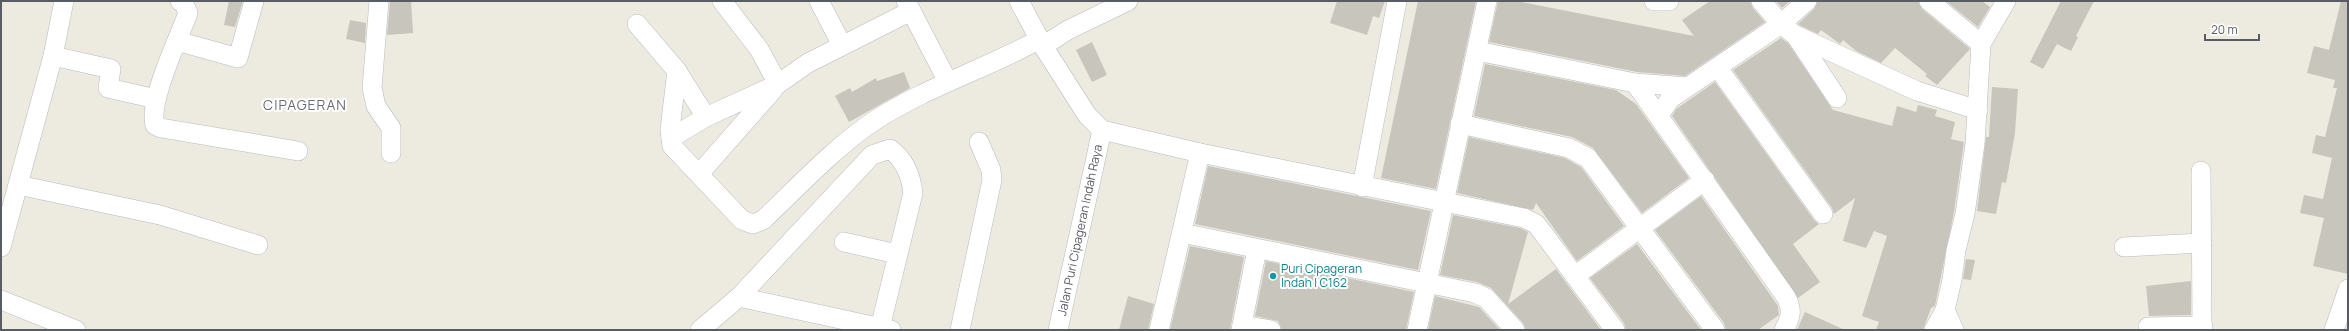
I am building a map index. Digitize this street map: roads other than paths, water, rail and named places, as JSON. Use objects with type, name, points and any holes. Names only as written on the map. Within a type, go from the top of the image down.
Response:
[{"type":"street","points":[[1,247],[53,56],[64,1]]},
{"type":"street","points":[[180,1],[184,4],[188,13],[156,99],[154,120],[156,125],[161,128],[298,151]]},
{"type":"street","points":[[177,42],[238,58],[254,1]]},
{"type":"street","points":[[379,1],[372,88],[376,106],[391,128],[391,153]]},
{"type":"street","points":[[722,1],[759,49],[778,84]]},
{"type":"street","points":[[819,1],[842,45]]},
{"type":"street","points":[[1019,1],[1041,42],[1087,115],[1102,130],[1200,153],[1362,187],[1524,218],[1536,224],[1615,330]]},
{"type":"street","points":[[1362,187],[1397,1]]},
{"type":"street","points":[[1417,330],[1487,1]]},
{"type":"street","points":[[1654,1],[1669,1]]},
{"type":"street","points":[[1761,1],[1780,24],[1795,35],[1917,90],[1978,110]]},
{"type":"street","points":[[1659,115],[1670,99],[1687,86],[1718,68],[1780,24],[1807,1]]},
{"type":"street","points":[[1929,1],[1981,44]]},
{"type":"street","points":[[1934,330],[1945,310],[1952,280],[1956,250],[1965,214],[1978,110],[1981,44],[2006,1]]},
{"type":"street","points":[[678,71],[671,138],[672,146],[742,220],[753,224],[764,220],[831,157],[874,121],[948,82],[1068,30],[1122,2]]},
{"type":"street","points":[[671,138],[706,117],[778,84],[808,62],[842,45],[908,6],[948,82]]},
{"type":"street","points":[[637,24],[678,71],[706,117]]},
{"type":"street","points":[[1795,35],[1837,98]]},
{"type":"street","points":[[1477,51],[1635,83],[1687,86]]},
{"type":"street","points":[[53,56],[111,69],[108,88],[156,99]]},
{"type":"street","points":[[1718,68],[1823,214]]},
{"type":"street","points":[[1635,83],[1786,296],[1790,305],[1791,318],[1784,330]]},
{"type":"street","points":[[699,174],[778,84]]},
{"type":"street","points":[[1460,124],[1581,152],[1588,158],[1715,330]]},
{"type":"street","name":"Jalan Puri Cipageran Indah Raya","points":[[1058,330],[1102,130]]},
{"type":"street","points":[[960,330],[992,180],[991,170],[979,142]]},
{"type":"street","points":[[700,330],[739,297],[872,155],[884,149],[890,149],[897,154],[911,180],[913,193],[897,254],[886,329],[739,297]]},
{"type":"street","points":[[1159,330],[1200,153]]},
{"type":"street","points":[[2148,327],[2202,328],[2201,171]]},
{"type":"street","points":[[1575,276],[1639,227],[1705,180]]},
{"type":"street","points":[[18,185],[160,215],[258,245]]},
{"type":"street","points":[[1182,233],[1475,293],[1486,298],[1515,330]]},
{"type":"street","points":[[844,242],[897,254]]},
{"type":"street","points":[[2124,247],[2202,243]]},
{"type":"street","points":[[1257,248],[1242,327],[1271,330]]},
{"type":"street","points":[[2334,330],[2348,289]]},
{"type":"street","points":[[1,300],[50,322],[76,330]]},
{"type":"street","points":[[1945,310],[1954,330]]},
{"type":"place","name":"Puri Cipageran Indah I C162","points":[[1273,276]]},
{"type":"district","name":"CIPAGERAN","points":[[305,105]]}]
